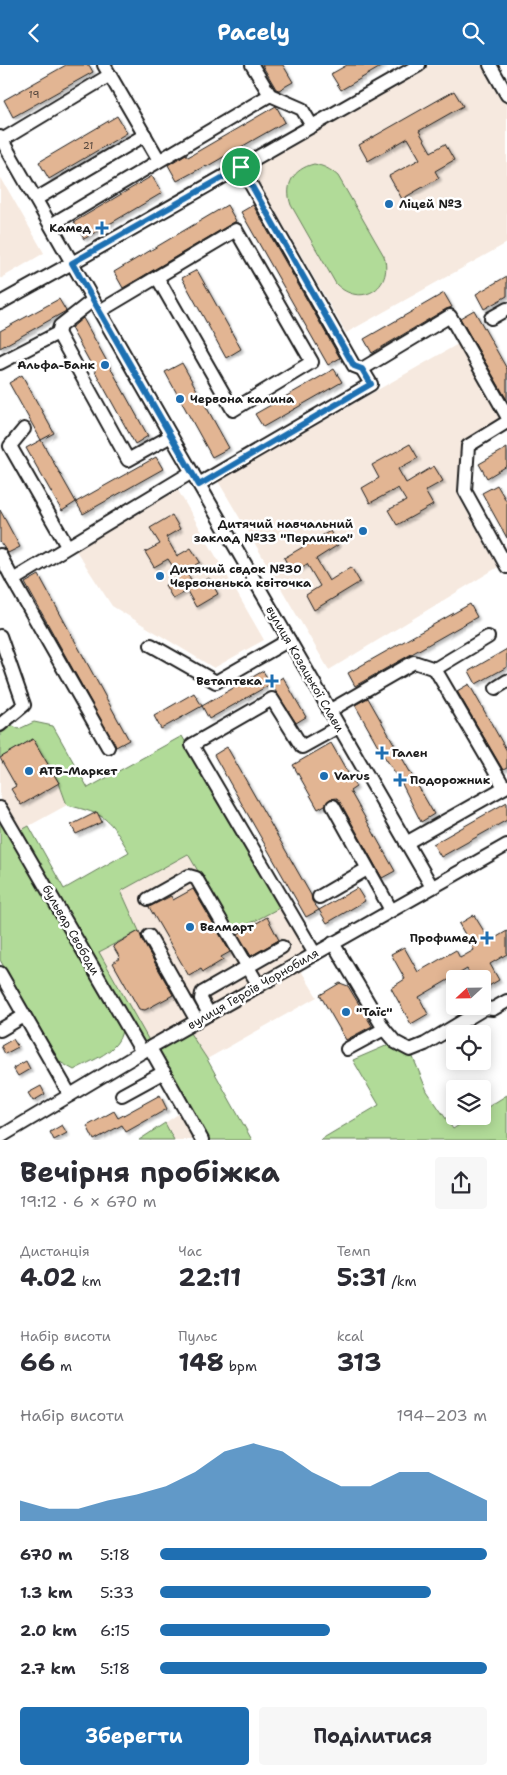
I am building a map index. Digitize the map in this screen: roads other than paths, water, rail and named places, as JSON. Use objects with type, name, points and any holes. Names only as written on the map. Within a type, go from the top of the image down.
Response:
[{"type":"street","points":[[252,65],[270,95],[302,109],[312,126]]},
{"type":"street","points":[[0,303],[419,65]]},
{"type":"street","points":[[490,65],[507,95]]},
{"type":"street","points":[[1,139],[107,70],[160,161]]},
{"type":"street","points":[[50,225],[270,95]]},
{"type":"street","points":[[36,199],[145,135]]},
{"type":"street","name":"вулиця Козацької Слави","points":[[1,139],[338,727],[432,887]]},
{"type":"street","points":[[199,485],[371,384],[362,369],[354,366],[241,167]]},
{"type":"street","points":[[100,311],[157,277],[236,230],[312,362],[233,410],[157,277]]},
{"type":"street","points":[[93,300],[60,326],[58,333],[128,460],[171,436]]},
{"type":"street","points":[[491,318],[507,309]]},
{"type":"street","points":[[362,369],[450,316],[507,417]]},
{"type":"street","points":[[0,363],[58,333]]},
{"type":"street","points":[[507,423],[468,446],[465,491],[507,567]]},
{"type":"street","points":[[24,429],[10,446],[67,546]]},
{"type":"street","points":[[12,580],[192,472]]},
{"type":"street","points":[[0,555],[12,580],[108,747]]},
{"type":"street","points":[[0,636],[24,705],[0,725]]},
{"type":"street","points":[[435,669],[488,637]]},
{"type":"street","points":[[151,645],[216,682],[288,640]]},
{"type":"street","points":[[329,711],[414,662],[435,669],[506,787],[406,843]]},
{"type":"street","points":[[315,954],[192,745],[272,699],[302,747],[338,727]]},
{"type":"street","points":[[333,806],[391,911]]},
{"type":"street","name":"бульвар Свободи","points":[[0,807],[146,1050],[164,1072],[202,1140]]},
{"type":"street","name":"вулиця Героїв Чорнобиля","points":[[0,1137],[146,1050],[507,845]]},
{"type":"street","points":[[319,897],[367,869]]},
{"type":"street","points":[[148,899],[189,875],[196,878],[259,986]]},
{"type":"street","points":[[149,936],[197,1021]]},
{"type":"street","points":[[334,943],[384,1029],[394,1042],[410,1050],[425,1044],[485,1009],[493,1009],[507,1001]]},
{"type":"street","points":[[209,1014],[201,999],[202,993],[282,947]]},
{"type":"street","points":[[0,973],[70,1095]]},
{"type":"street","points":[[0,1030],[24,1016]]},
{"type":"street","points":[[347,1049],[384,1029]]},
{"type":"street","points":[[122,1095],[164,1072]]},
{"type":"place","name":"Ліцей №3","points":[[389,204]]},
{"type":"place","name":"Камед","points":[[102,228]]},
{"type":"place","name":"Альфа-Банк","points":[[105,365]]},
{"type":"place","name":"Червона калина","points":[[180,399]]},
{"type":"place","name":"Дитячий навчальний заклад №33 \"Перлинка\"","points":[[363,531]]},
{"type":"place","name":"Дитячий свдок №30 Червоненька квіточка","points":[[160,576]]},
{"type":"place","name":"Ветаптека","points":[[272,681]]},
{"type":"place","name":"Гален","points":[[382,753]]},
{"type":"place","name":"АТБ-Маркет","points":[[29,771]]},
{"type":"place","name":"Varus","points":[[324,776]]},
{"type":"place","name":"Подорожник","points":[[400,780]]},
{"type":"place","name":"Велмарт","points":[[190,927]]},
{"type":"place","name":"Профимед","points":[[487,938]]},
{"type":"place","name":"\"Таїс\"","points":[[346,1012]]}]
